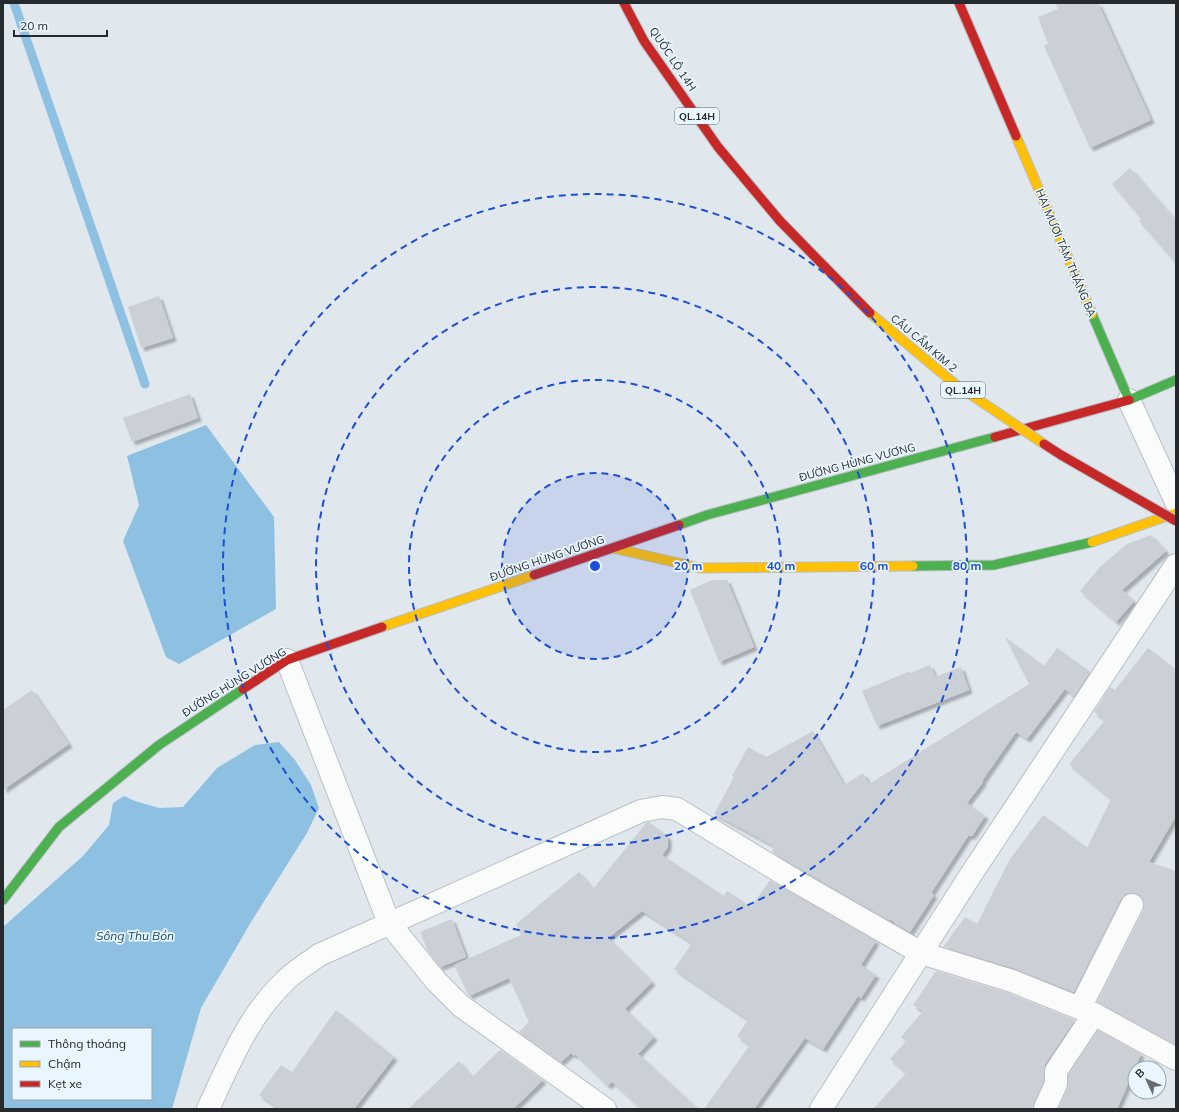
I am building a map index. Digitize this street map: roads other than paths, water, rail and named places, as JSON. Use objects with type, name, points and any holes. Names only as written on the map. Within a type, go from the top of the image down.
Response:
[{"type":"main road","name":"QUỐC LỘ 14H","points":[[624,3],[644,41],[718,146],[780,221]]},
{"type":"main road","name":"HAI MƯƠI TÁM THÁNG BA","points":[[959,3],[1129,400]]},
{"type":"main road","name":"CẦU CẨM KIM 2","points":[[780,221],[874,316],[955,384],[1060,455],[1176,521]]},
{"type":"main road","name":"ĐƯỜNG HÙNG VƯƠNG","points":[[3,900],[59,827],[159,744],[287,660],[708,515],[1129,400],[1176,380]]},
{"type":"main road","points":[[613,548],[700,568],[994,564],[1101,540],[1176,513]]},
{"type":"street","name":"HAI MƯƠI TÁM THÁNG BA","points":[[1129,400],[1176,502]]},
{"type":"street","points":[[821,1109],[922,953],[972,872],[1176,566]]},
{"type":"street","points":[[287,660],[389,923],[436,981],[461,1006],[605,1109]]},
{"type":"street","points":[[208,1109],[232,1057],[252,1019],[283,982],[319,954],[641,811],[662,807],[677,809],[799,883],[922,953],[1012,981],[1087,1011],[1176,1059]]},
{"type":"street","points":[[1045,1108],[1056,1084],[1056,1071],[1087,1011],[1132,905]]},
{"type":"water","points":[[206,425],[274,517],[276,609],[179,664],[166,657],[123,541],[139,505],[127,456]]},
{"type":"water","name":"Sông Thu Bồn","points":[[279,742],[295,760],[311,785],[319,808],[307,833],[251,922],[201,1008],[172,1109],[3,1109],[3,927],[83,856],[109,825],[113,803],[124,796],[159,808],[183,807],[217,768],[255,745]]},
{"type":"waterway","points":[[14,3],[145,384]]}]
